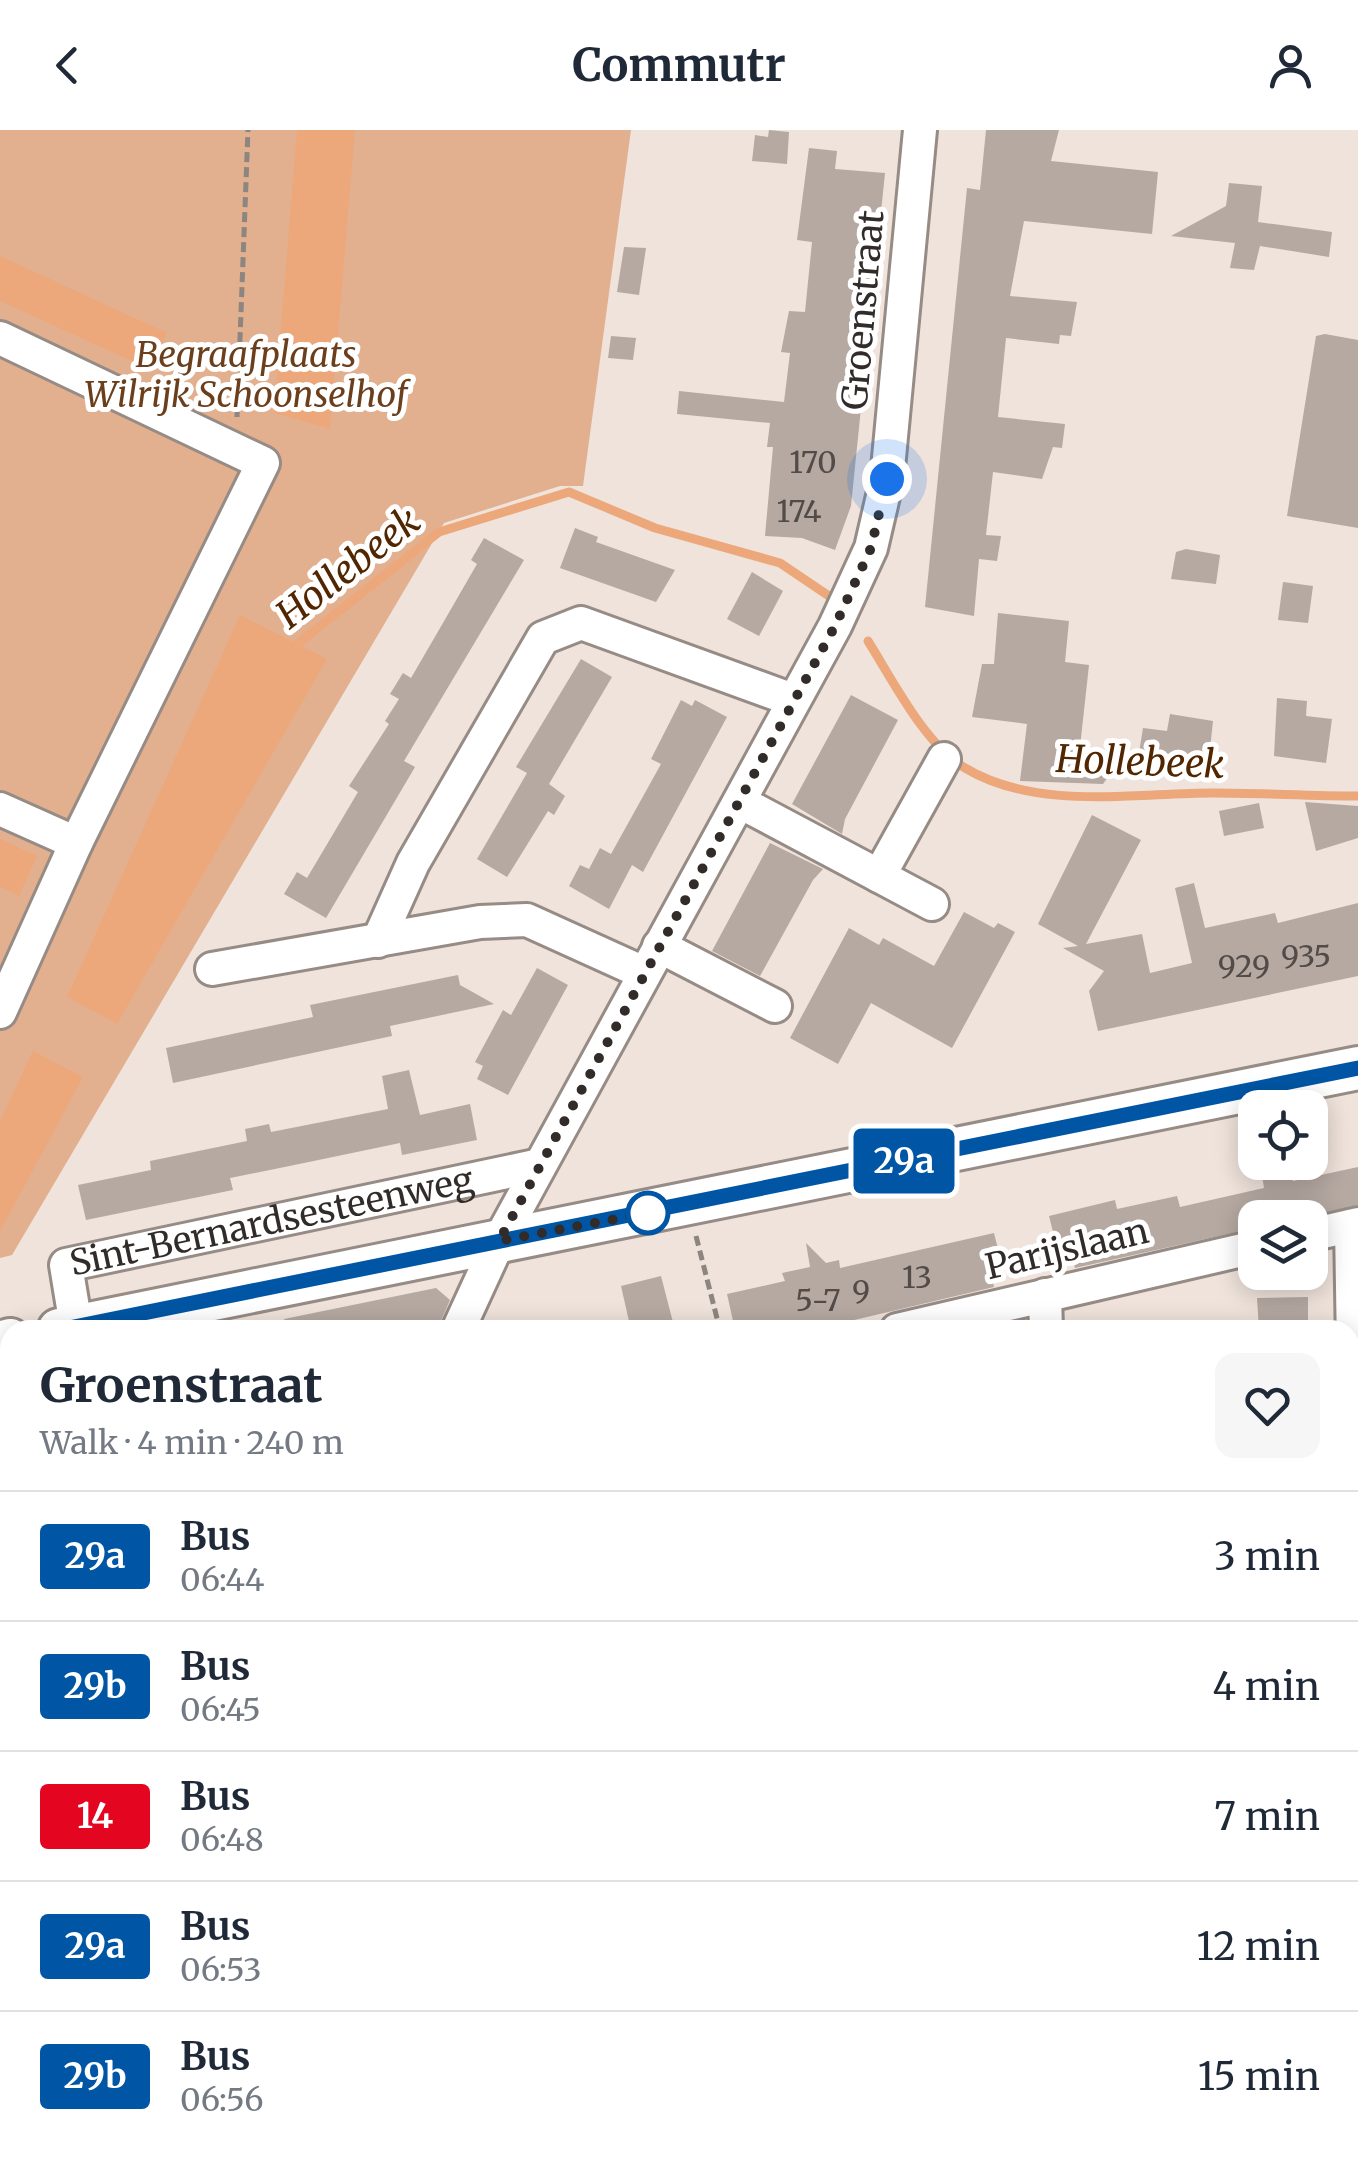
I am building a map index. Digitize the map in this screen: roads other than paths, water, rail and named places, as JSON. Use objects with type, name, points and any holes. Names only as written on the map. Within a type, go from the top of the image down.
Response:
[{"type":"main road","name":"Sint-Bernardsesteenweg","points":[[108,1320],[1358,1068]]},
{"type":"street","name":"Groenstraat","points":[[463,1320],[499,1241],[835,626],[871,548],[887,479],[920,130]]},
{"type":"street","points":[[0,338],[263,463],[76,843],[0,1012]]},
{"type":"street","points":[[378,941],[413,863],[543,638],[582,623],[793,700]]},
{"type":"street","points":[[879,876],[944,759]]},
{"type":"street","points":[[740,802],[932,904]]},
{"type":"street","points":[[0,808],[76,843]]},
{"type":"street","points":[[212,969],[480,922],[527,920],[652,959],[774,1006]]},
{"type":"street","name":"Sint-Bernardsesteenweg","points":[[68,1320],[66,1265],[540,1165]]},
{"type":"street","points":[[1328,1231],[1354,1225],[1355,1320]]},
{"type":"street","name":"Parijslaan","points":[[939,1320],[1238,1252]]},
{"type":"street","points":[[1045,1295],[1046,1320]]},
{"type":"waterway","name":"Hollebeek","points":[[291,649],[439,532],[569,492],[655,528],[780,563],[829,596]]},
{"type":"waterway","name":"Hollebeek","points":[[868,641],[936,744],[965,768],[993,781],[1023,790],[1086,797],[1213,793],[1358,796]]},
{"type":"park label","name":"Begraafplaats Wilrijk Schoonselhof","points":[[246,375]]}]
